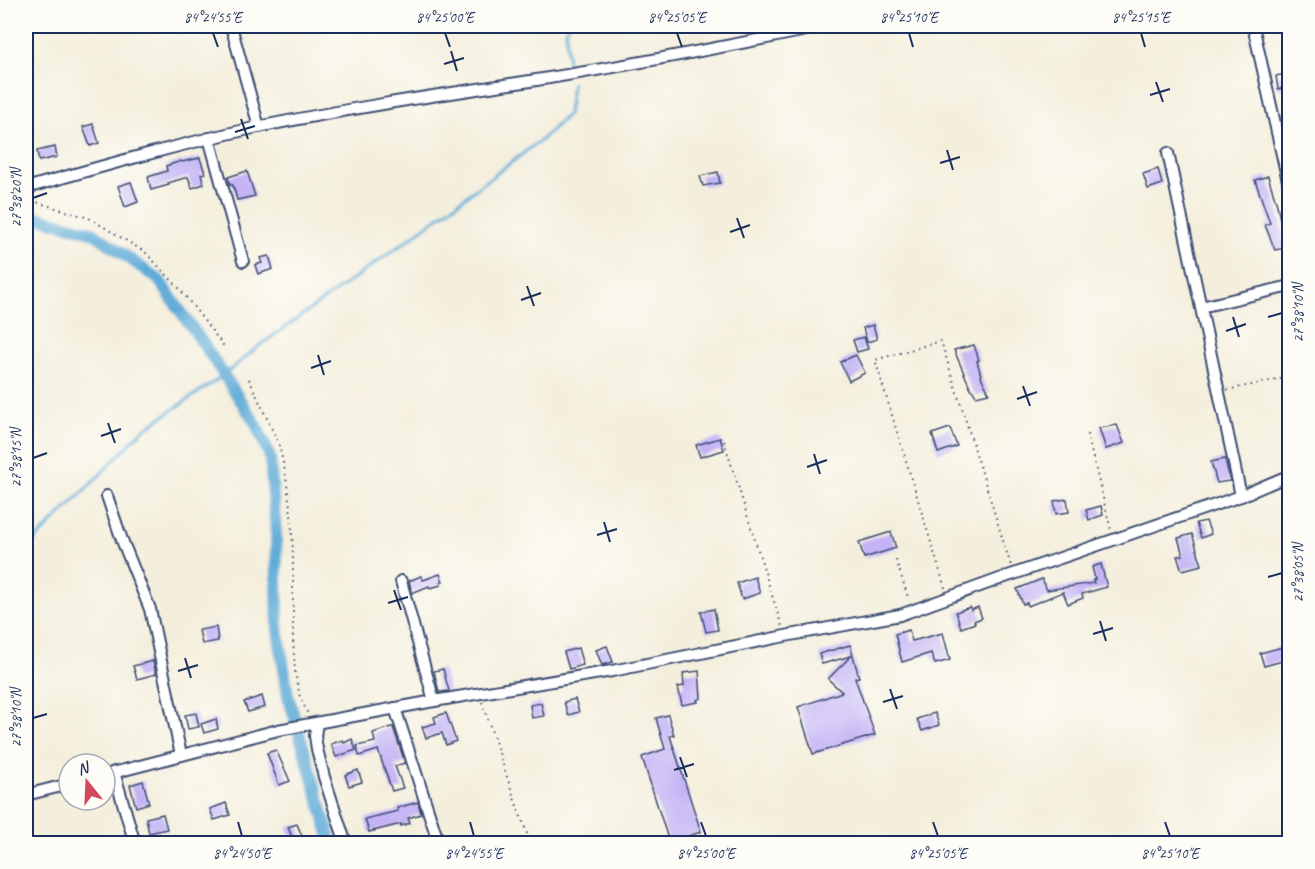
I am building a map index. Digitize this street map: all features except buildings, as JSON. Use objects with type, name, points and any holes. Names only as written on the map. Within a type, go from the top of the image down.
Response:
[{"type":"street","points":[[231,26],[259,127]]},
{"type":"street","points":[[26,188],[178,145],[259,127],[372,105],[550,78],[686,54],[826,26]]},
{"type":"street","points":[[1253,26],[1290,190]]},
{"type":"street","points":[[209,138],[243,261]]},
{"type":"street","points":[[1168,153],[1241,496]]},
{"type":"street","points":[[1201,307],[1290,286]]},
{"type":"street","points":[[117,771],[278,730],[612,671],[900,615],[1241,496],[1290,476]]},
{"type":"street","points":[[107,496],[150,609],[181,755]]},
{"type":"street","points":[[401,582],[434,701]]},
{"type":"street","points":[[395,708],[439,843]]},
{"type":"street","points":[[314,723],[324,777],[346,843]]},
{"type":"street","points":[[26,795],[57,787]]},
{"type":"street","points":[[117,793],[135,843]]},
{"type":"path","points":[[26,199],[89,218],[145,252],[179,288],[226,349]]},
{"type":"path","points":[[948,598],[876,360],[941,341],[1013,574]]},
{"type":"path","points":[[1219,392],[1290,377]]},
{"type":"path","points":[[1283,378],[1290,406]]},
{"type":"path","points":[[249,379],[279,445],[285,471],[293,553],[295,672],[300,697],[314,723]]},
{"type":"path","points":[[1088,434],[1113,540]]},
{"type":"path","points":[[724,441],[785,636]]},
{"type":"path","points":[[896,560],[913,610]]},
{"type":"path","points":[[479,694],[531,843]]},
{"type":"waterway","points":[[568,26],[566,31],[568,67]]},
{"type":"waterway","points":[[26,549],[143,430],[224,375],[259,346],[412,237],[541,140],[568,114],[572,83]]},
{"type":"waterway","points":[[26,217],[37,217],[94,233],[159,280],[256,424],[270,457],[276,534],[278,629],[288,696],[332,844]]}]
